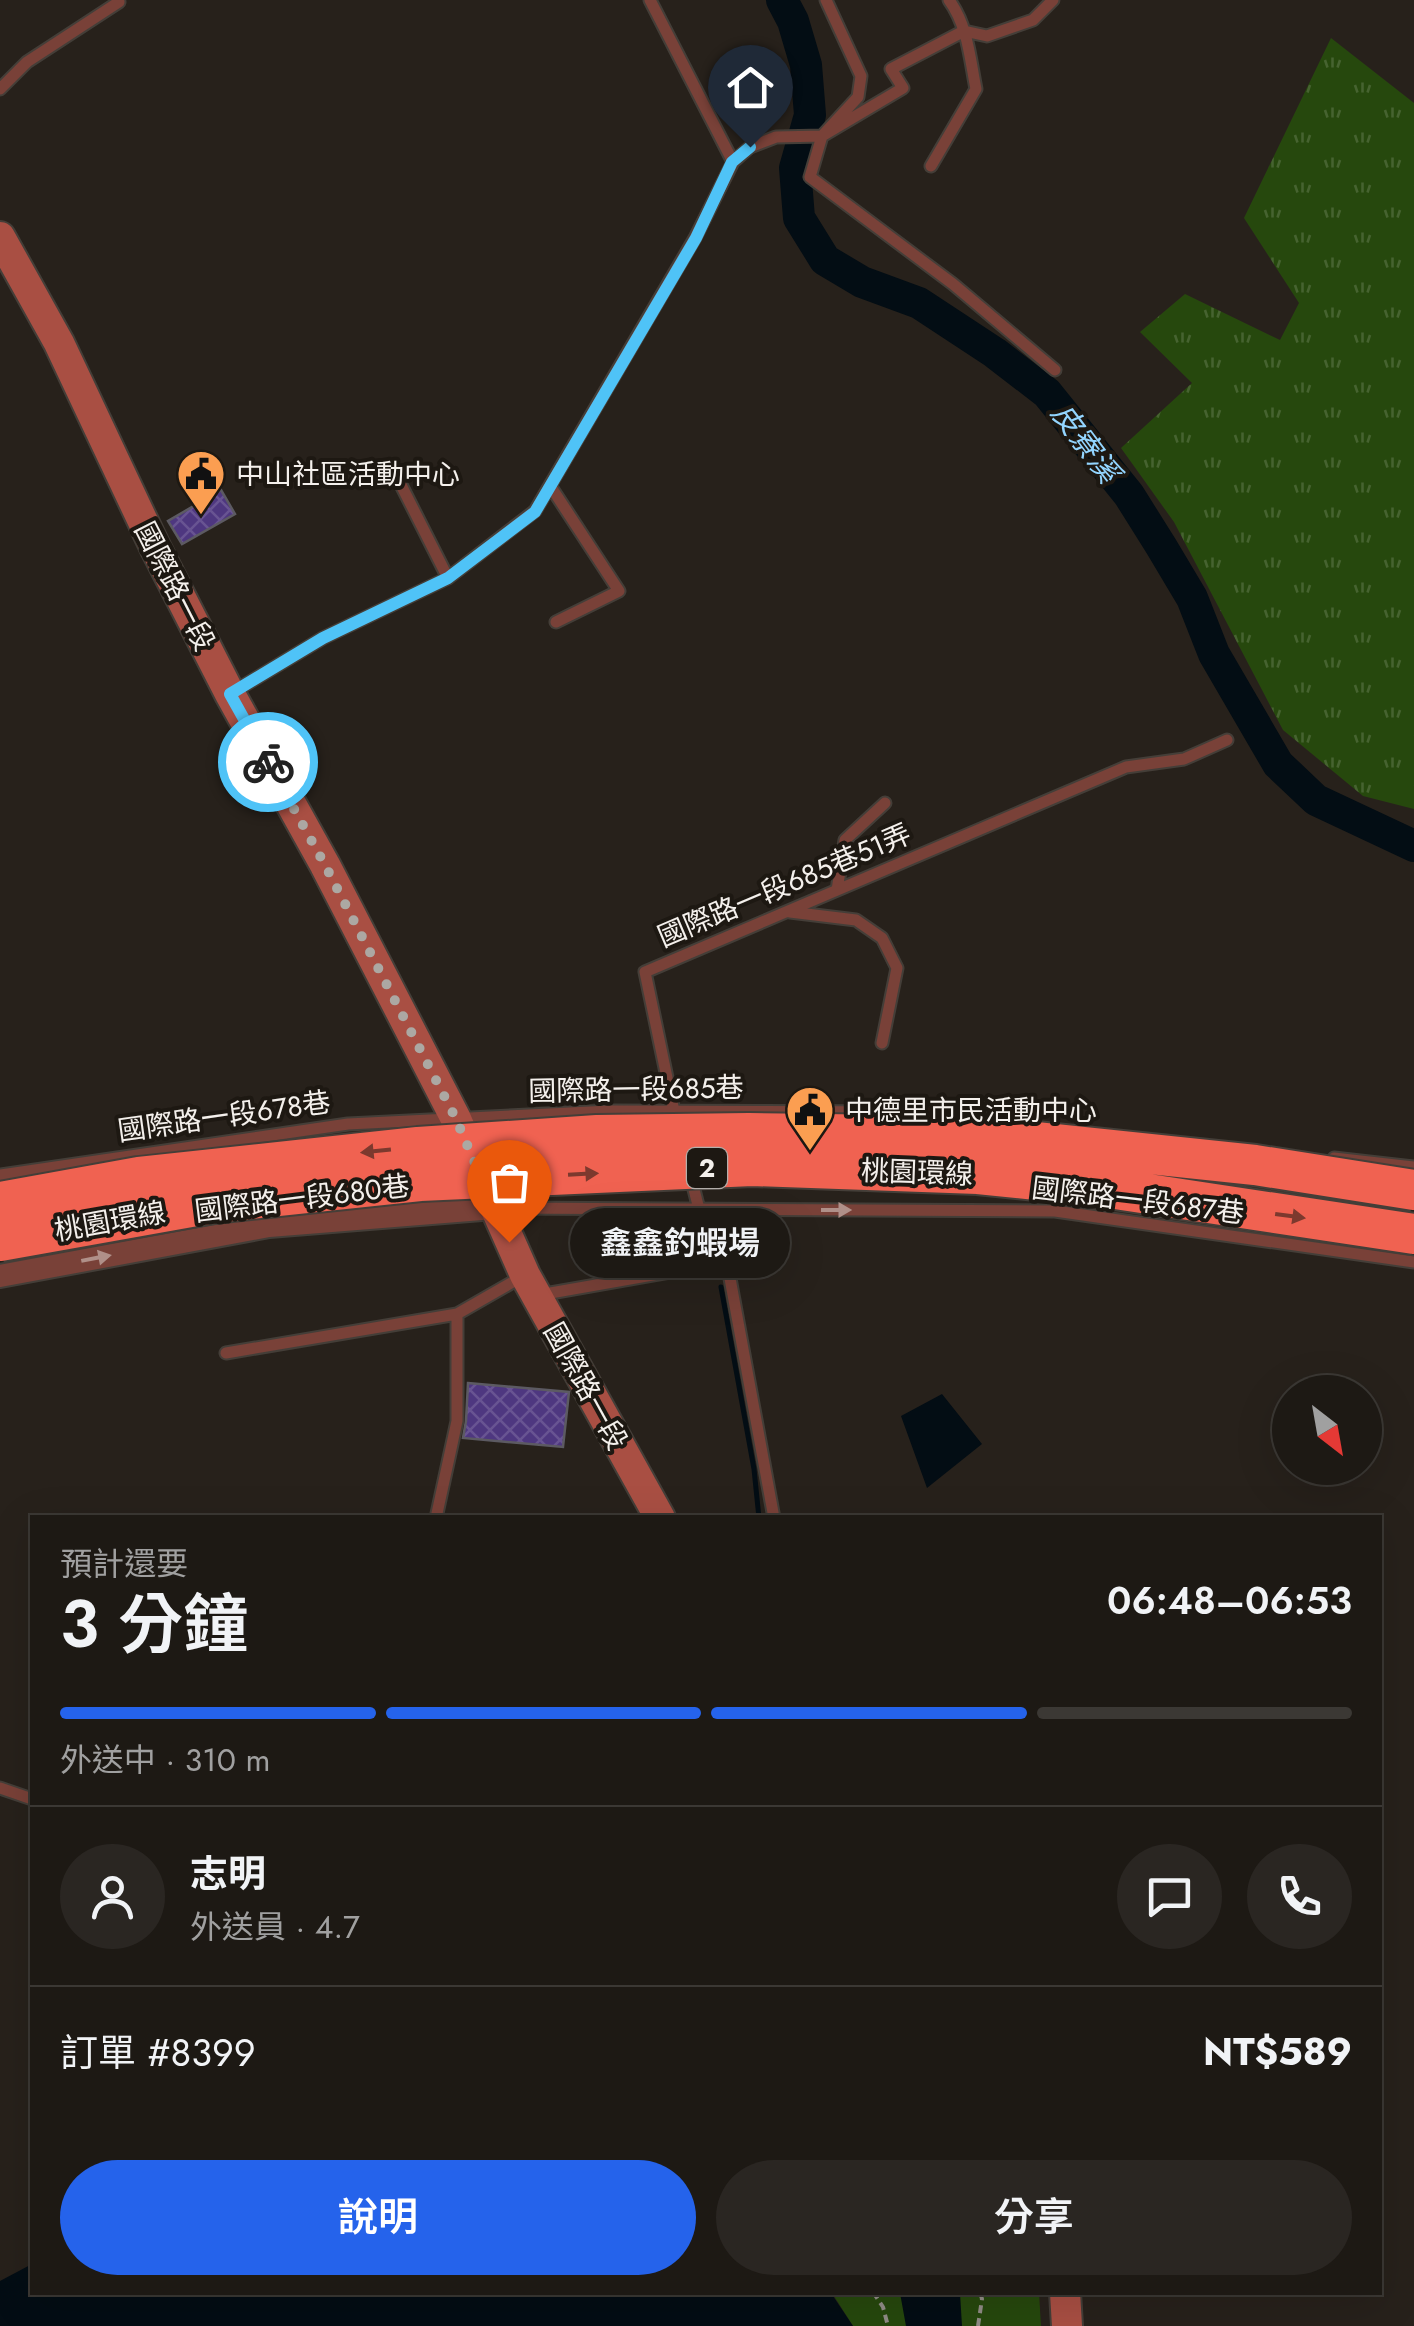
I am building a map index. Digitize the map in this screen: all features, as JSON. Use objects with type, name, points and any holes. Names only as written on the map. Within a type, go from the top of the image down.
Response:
[{"type":"highway","name":"桃園環線","points":[[0,1202],[139,1177],[418,1147],[597,1135],[748,1133],[979,1136],[1255,1165],[1414,1190]]},
{"type":"highway","name":"桃園環線","points":[[0,1241],[213,1203],[420,1181],[752,1166],[995,1176],[1102,1187],[1414,1234]]},
{"type":"street","name":"國際路一段","points":[[0,237],[59,342],[154,547],[456,1119],[530,1285],[658,1515]]},
{"type":"street","name":"國際路一段680巷","points":[[0,1276],[270,1226],[494,1208]]},
{"type":"street","points":[[1065,2295],[1068,2326]]},
{"type":"lane","points":[[650,0],[732,162]]},
{"type":"lane","points":[[826,0],[861,76],[858,97],[822,136],[810,177],[953,284],[1055,370]]},
{"type":"lane","points":[[931,166],[976,90],[964,31],[950,0]]},
{"type":"lane","points":[[230,694],[323,638],[448,578],[535,512],[696,238],[732,162],[750,147],[776,137],[822,136],[903,88],[891,69],[964,31],[987,36],[1033,20],[1052,0]]},
{"type":"lane","points":[[0,89],[27,62],[119,2]]},
{"type":"lane","points":[[395,473],[448,578]]},
{"type":"lane","points":[[551,487],[620,591],[556,622]]},
{"type":"lane","name":"國際路一段685巷51弄","points":[[682,1144],[644,972],[1126,767],[1184,759],[1227,740]]},
{"type":"lane","points":[[837,890],[844,840],[885,803]]},
{"type":"lane","points":[[785,912],[856,920],[882,938],[898,968],[882,1043]]},
{"type":"lane","name":"國際路一段685巷","points":[[456,1119],[610,1111],[917,1112],[974,1118]]},
{"type":"lane","name":"國際路一段678巷","points":[[0,1174],[348,1124],[456,1119]]},
{"type":"lane","points":[[1318,1156],[1414,1167]]},
{"type":"lane","points":[[686,1160],[699,1209],[726,1262],[773,1515]]},
{"type":"lane","name":"國際路一段687巷","points":[[494,1208],[1055,1210],[1414,1262]]},
{"type":"lane","points":[[226,1353],[457,1314],[530,1285],[726,1262]]},
{"type":"lane","points":[[437,1515],[457,1422],[457,1314]]},
{"type":"lane","points":[[0,1788],[30,1799]]},
{"type":"path","points":[[875,2295],[888,2326]]},
{"type":"path","points":[[978,2326],[981,2295]]},
{"type":"green space","points":[[1331,38],[1414,103],[1414,809],[1363,796],[1283,730],[1174,522],[1121,448],[1192,383],[1140,332],[1185,294],[1280,340],[1299,303],[1244,218]]},
{"type":"green space","points":[[833,2295],[1039,2295],[1041,2326],[853,2326]]},
{"type":"shaded area","points":[[942,1394],[982,1444],[927,1488],[901,1416]]},
{"type":"shaded area","points":[[30,2265],[30,2295],[832,2295],[853,2326],[0,2326],[0,2281]]},
{"type":"shaded area","points":[[900,2295],[960,2295],[962,2326],[906,2326]]},
{"type":"building","name":"中山社區活動中心","points":[[221,490],[235,514],[182,544],[168,521]]},
{"type":"building","points":[[468,1383],[569,1392],[563,1447],[463,1438]]},
{"type":"waterway","name":"皮寮溪","points":[[782,0],[793,21],[806,65],[810,115],[795,168],[799,218],[825,260],[862,282],[919,303],[1047,393],[1129,495],[1161,546],[1192,598],[1214,654],[1278,764],[1316,800],[1414,846]]},
{"type":"waterway","points":[[721,1287],[759,1515]]},
{"type":"way so far","points":[[268,762],[456,1119],[509,1242]]},
{"type":"place","name":"中山社區活動中心","points":[[201,516]]},
{"type":"place","name":"中德里市民活動中心","points":[[810,1152]]},
{"type":"place","name":"鑫鑫釣蝦場","points":[[509,1242]]},
{"type":"route","points":[[268,762],[230,694],[323,638],[448,578],[535,512],[696,238],[732,162],[750,147]]}]
